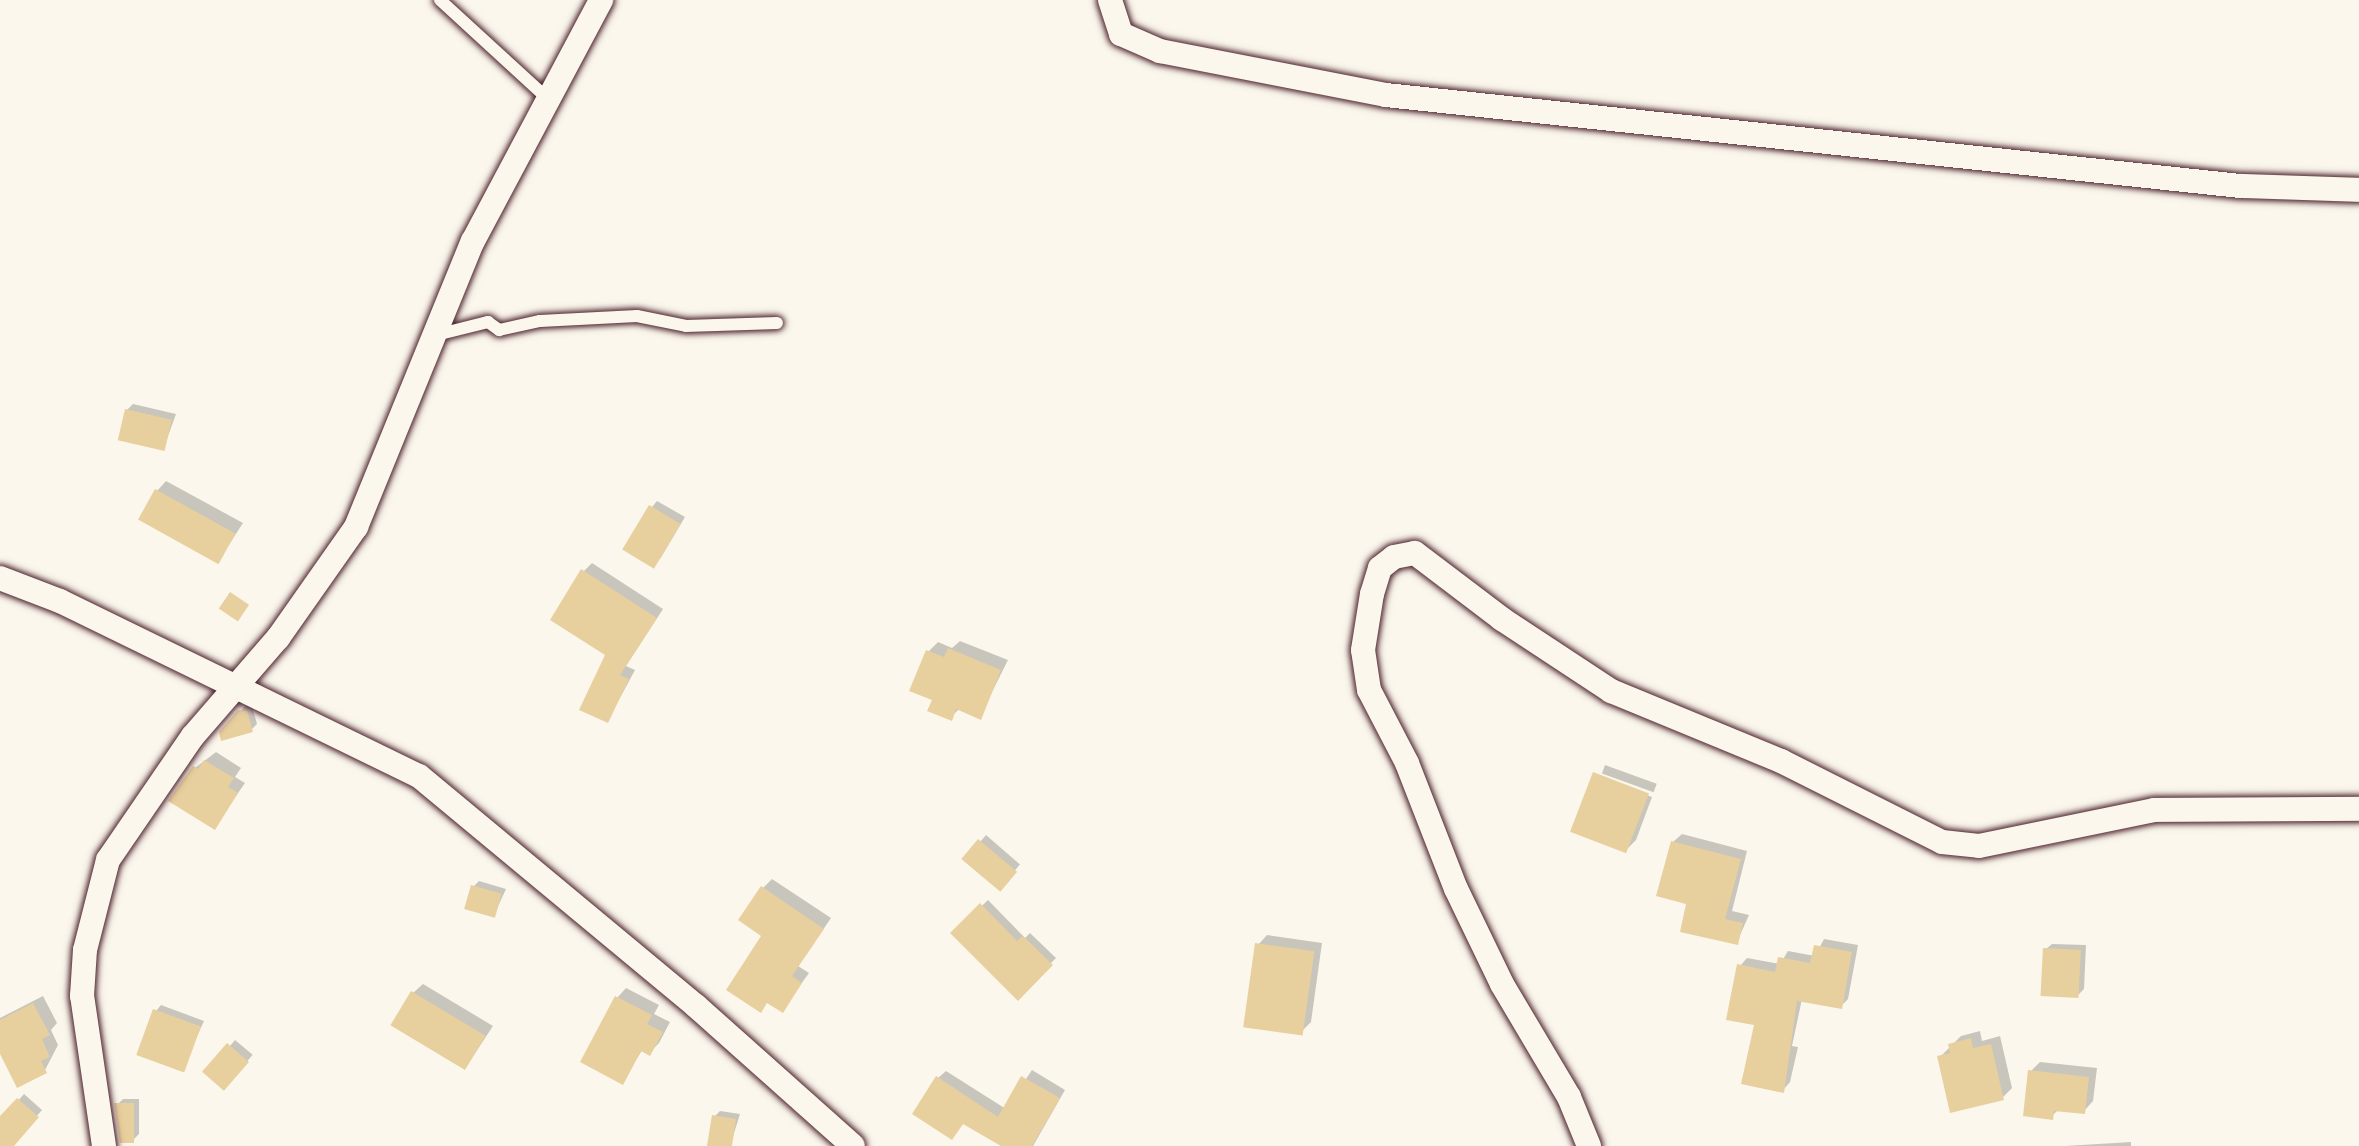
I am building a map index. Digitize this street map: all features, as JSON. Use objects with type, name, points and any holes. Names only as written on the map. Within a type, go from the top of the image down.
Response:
[{"type":"street","points":[[104,1146],[82,996],[85,950],[108,860],[193,736],[238,689],[356,527],[473,241],[601,0]]},
{"type":"street","points":[[1110,0],[1121,34],[1160,51],[1386,95],[2242,186],[2359,190]]},
{"type":"street","points":[[1589,1146],[1569,1097],[1502,984],[1456,889],[1406,763],[1369,690],[1364,650],[1372,594],[1380,568],[1394,557],[1415,553],[1502,620],[1611,691],[1781,761],[1942,842],[1979,846],[2154,810],[2359,809]]},
{"type":"street","points":[[0,578],[60,601],[419,776],[696,1006],[853,1146]]},
{"type":"lane","points":[[440,0],[547,98]]},
{"type":"lane","points":[[435,335],[488,322],[499,330],[540,321],[638,316],[686,326],[777,323]]},
{"type":"building","points":[[125,409],[172,420],[165,451],[118,440]]},
{"type":"building","points":[[155,489],[235,534],[218,564],[138,520]]},
{"type":"building","points":[[649,505],[681,524],[654,569],[622,550]]},
{"type":"building","points":[[581,569],[657,618],[620,675],[629,679],[608,723],[579,710],[605,655],[550,620]]},
{"type":"building","points":[[230,592],[249,605],[238,621],[219,609]]},
{"type":"building","points":[[948,648],[1001,670],[981,720],[956,709],[952,721],[927,711],[932,700],[909,691],[926,650],[944,657]]},
{"type":"building","points":[[238,710],[247,711],[253,732],[221,741],[219,732]]},
{"type":"building","points":[[204,760],[234,778],[228,787],[238,793],[215,830],[168,801],[193,766],[198,769]]},
{"type":"building","points":[[1593,772],[1649,794],[1626,853],[1570,832]]},
{"type":"building","points":[[978,839],[1017,872],[1000,892],[961,859]]},
{"type":"building","points":[[1671,841],[1741,859],[1725,919],[1743,923],[1738,945],[1680,932],[1686,904],[1656,896]]},
{"type":"building","points":[[471,885],[502,894],[495,918],[464,909]]},
{"type":"building","points":[[761,886],[824,929],[792,976],[802,983],[783,1013],[767,1003],[761,1013],[726,990],[761,936],[738,920]]},
{"type":"building","points":[[980,903],[1017,941],[1023,936],[1053,965],[1018,1001],[950,933]]},
{"type":"building","points":[[1255,943],[1314,951],[1303,1036],[1243,1027]]},
{"type":"building","points":[[1814,945],[1852,952],[1842,1009],[1797,1001],[1784,1093],[1741,1084],[1754,1025],[1726,1020],[1737,964],[1775,972],[1778,957],[1810,963]]},
{"type":"building","points":[[2043,948],[2081,950],[2078,998],[2040,996]]},
{"type":"building","points":[[411,991],[486,1036],[465,1070],[390,1025]]},
{"type":"building","points":[[615,996],[652,1015],[647,1024],[663,1032],[650,1056],[641,1051],[623,1085],[580,1062]]},
{"type":"building","points":[[33,1003],[50,1035],[42,1039],[50,1057],[41,1061],[47,1073],[17,1088],[0,1054],[0,1020]]},
{"type":"building","points":[[153,1009],[201,1026],[184,1072],[136,1055]]},
{"type":"building","points":[[1971,1038],[1973,1048],[1991,1044],[2004,1100],[1950,1113],[1937,1056],[1950,1053],[1948,1044]]},
{"type":"building","points":[[227,1043],[249,1062],[224,1091],[202,1072]]},
{"type":"building","points":[[2028,1070],[2089,1077],[2085,1114],[2054,1111],[2053,1120],[2023,1116]]},
{"type":"building","points":[[936,1076],[998,1117],[1021,1076],[1060,1098],[1032,1146],[1001,1146],[963,1124],[952,1140],[912,1114]]},
{"type":"building","points":[[17,1098],[39,1117],[14,1146],[0,1146],[0,1116]]},
{"type":"building","points":[[114,1103],[134,1103],[134,1143],[120,1143]]},
{"type":"building","points":[[712,1115],[736,1119],[732,1146],[707,1146]]}]
